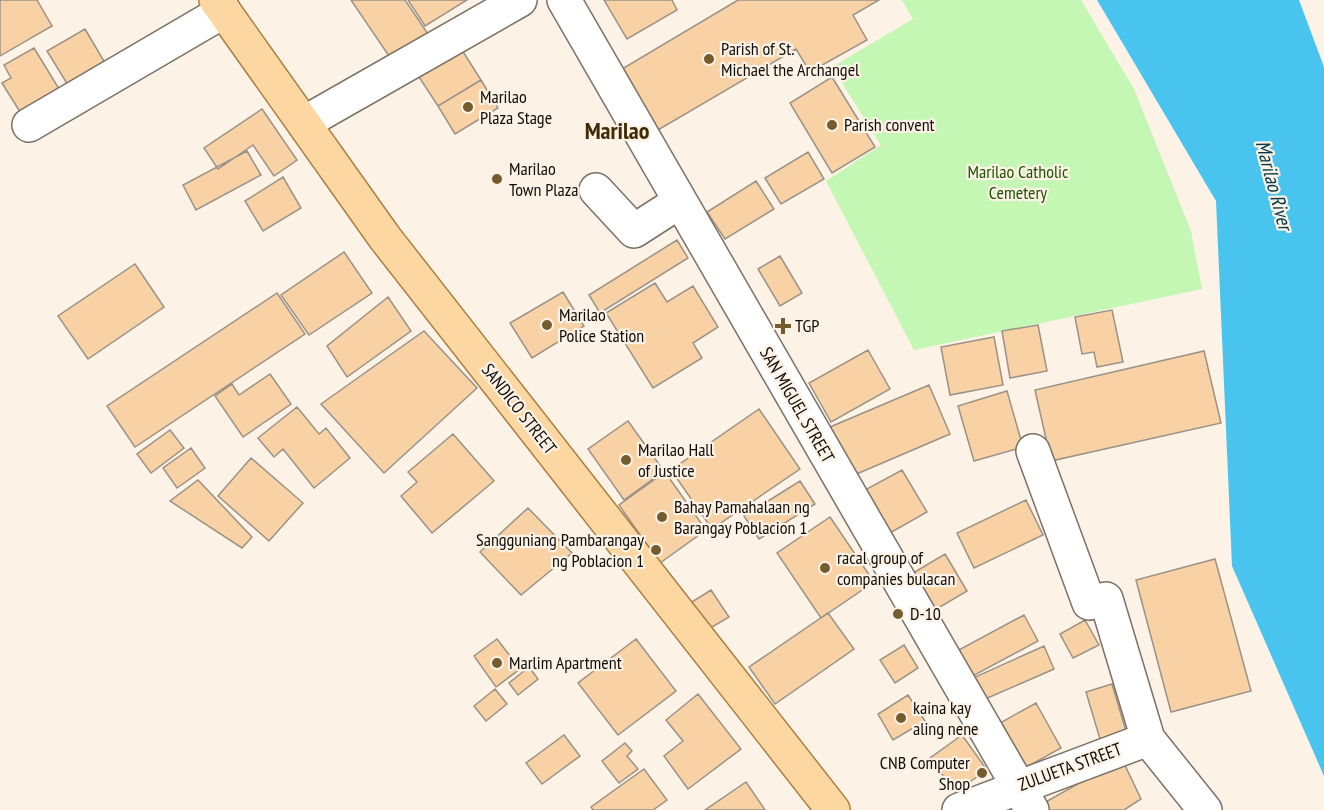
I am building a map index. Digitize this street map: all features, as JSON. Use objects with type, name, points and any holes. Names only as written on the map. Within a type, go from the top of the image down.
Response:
[{"type":"main road","name":"SANDICO STREET","points":[[220,5],[416,279],[833,810]]},
{"type":"street","points":[[304,123],[520,0]]},
{"type":"street","name":"SAN MIGUEL STREET","points":[[564,0],[1025,798]]},
{"type":"street","points":[[29,125],[220,5]]},
{"type":"street","points":[[596,190],[634,231],[679,202]]},
{"type":"street","points":[[1033,451],[1089,603],[1106,599],[1148,739],[1205,810]]},
{"type":"street","name":"ZULUETA STREET","points":[[959,810],[1025,798],[1148,739]]},
{"type":"green space","name":"Marilao Catholic Cemetery","points":[[902,0],[1081,0],[1134,89],[1191,231],[1202,289],[914,350],[826,181],[881,145],[832,67],[913,19]]},
{"type":"water","name":"Marilao River","points":[[1097,0],[1299,0],[1324,67],[1324,776],[1232,566],[1216,201]]},
{"type":"building","points":[[0,0],[37,0],[52,26],[0,56]]},
{"type":"building","points":[[351,0],[405,0],[428,34],[391,59]]},
{"type":"building","points":[[408,0],[467,0],[425,26]]},
{"type":"building","points":[[604,0],[672,0],[677,10],[627,39]]},
{"type":"building","name":"Parish of St. Michael the Archangel","points":[[738,0],[879,0],[853,15],[867,40],[810,72],[796,49],[658,130],[622,69]]},
{"type":"building","points":[[85,29],[108,68],[71,90],[47,51]]},
{"type":"building","points":[[34,48],[64,97],[25,120],[2,83],[11,78],[4,65]]},
{"type":"building","points":[[462,50],[481,80],[438,106],[419,77]]},
{"type":"building","name":"Parish convent","points":[[832,77],[875,147],[832,173],[790,103]]},
{"type":"building","name":"Marilao Plaza Stage","points":[[481,80],[498,108],[455,134],[438,106]]},
{"type":"building","points":[[262,109],[297,160],[274,176],[253,145],[218,169],[204,148]]},
{"type":"building","points":[[247,151],[261,175],[196,210],[183,185]]},
{"type":"building","points":[[808,152],[824,179],[781,204],[765,178]]},
{"type":"building","points":[[283,177],[301,208],[263,231],[245,201]]},
{"type":"building","points":[[756,181],[774,209],[725,239],[707,212]]},
{"type":"building","points":[[677,240],[688,258],[600,313],[589,295]]},
{"type":"building","points":[[344,252],[372,293],[309,335],[281,295]]},
{"type":"building","points":[[780,256],[802,293],[780,306],[758,269]]},
{"type":"building","points":[[135,264],[164,307],[88,359],[58,316]]},
{"type":"building","points":[[655,283],[667,302],[693,286],[718,327],[693,343],[702,358],[653,388],[606,313]]},
{"type":"building","name":"Marilao Police Station","points":[[563,292],[584,326],[532,358],[510,323]]},
{"type":"building","points":[[277,293],[305,334],[135,447],[107,406]]},
{"type":"building","points":[[388,297],[411,331],[347,377],[327,346]]},
{"type":"building","points":[[1112,310],[1123,362],[1097,367],[1094,352],[1082,354],[1075,317]]},
{"type":"building","points":[[1038,325],[1047,371],[1010,378],[1002,331]]},
{"type":"building","points":[[424,331],[477,388],[384,473],[321,404]]},
{"type":"building","points":[[994,337],[1003,385],[950,395],[941,347]]},
{"type":"building","points":[[868,350],[890,389],[831,422],[809,383]]},
{"type":"building","points":[[1204,351],[1221,423],[1051,461],[1035,390]]},
{"type":"building","points":[[270,374],[291,404],[243,437],[215,396],[232,384],[239,395]]},
{"type":"building","points":[[929,385],[950,434],[852,476],[830,427]]},
{"type":"building","points":[[1007,391],[1023,447],[974,461],[958,406]]},
{"type":"building","points":[[297,407],[319,434],[326,428],[350,458],[314,488],[283,449],[274,457],[258,438]]},
{"type":"building","points":[[759,409],[800,469],[712,529],[671,470]]},
{"type":"building","name":"Marilao Hall of Justice","points":[[628,421],[664,471],[624,500],[588,449]]},
{"type":"building","points":[[170,430],[184,448],[151,473],[137,454]]},
{"type":"building","points":[[453,434],[494,481],[432,533],[401,496],[417,482],[408,472]]},
{"type":"building","points":[[191,448],[205,468],[177,488],[163,468]]},
{"type":"building","points":[[251,458],[303,503],[269,541],[218,496]]},
{"type":"building","points":[[902,470],[927,512],[890,533],[865,490]]},
{"type":"building","name":"Bahay Pamahalaan ng Barangay Poblacion 1","points":[[665,472],[706,530],[660,563],[619,505]]},
{"type":"building","points":[[198,480],[252,537],[242,548],[170,501]]},
{"type":"building","points":[[800,481],[815,504],[759,539],[744,516]]},
{"type":"building","points":[[1026,500],[1043,535],[974,568],[957,533]]},
{"type":"building","points":[[528,508],[572,553],[521,595],[480,552]]},
{"type":"building","name":"racal group of companies bulacan","points":[[830,517],[874,582],[821,618],[777,553]]},
{"type":"building","points":[[945,554],[967,591],[930,613],[908,576]]},
{"type":"building","points":[[1215,559],[1251,691],[1171,712],[1136,580]]},
{"type":"building","points":[[711,590],[729,617],[707,630],[687,605]]},
{"type":"building","points":[[828,613],[854,649],[775,704],[749,667]]},
{"type":"building","points":[[1024,615],[1038,641],[969,678],[955,652]]},
{"type":"building","points":[[1085,620],[1099,645],[1073,658],[1060,634]]},
{"type":"building","name":"Marlim Apartment","points":[[497,639],[520,669],[496,687],[474,656]]},
{"type":"building","points":[[636,639],[676,691],[618,735],[578,683]]},
{"type":"building","points":[[904,645],[918,668],[895,683],[880,660]]},
{"type":"building","points":[[1044,646],[1054,669],[983,700],[973,678]]},
{"type":"building","points":[[529,667],[538,679],[518,695],[509,683]]},
{"type":"building","points":[[1112,684],[1126,731],[1100,739],[1086,692]]},
{"type":"building","points":[[495,689],[507,704],[486,721],[474,706]]},
{"type":"building","points":[[698,694],[741,749],[688,789],[664,756],[683,741],[666,720]]},
{"type":"building","name":"kaina kay aling nene","points":[[908,695],[925,721],[893,740],[878,714]]},
{"type":"building","points":[[1036,703],[1061,748],[1025,768],[1000,723]]},
{"type":"building","points":[[564,735],[580,756],[542,784],[526,763]]},
{"type":"building","points":[[962,735],[987,770],[955,792],[930,758]]},
{"type":"building","points":[[625,743],[632,751],[627,756],[638,769],[619,783],[602,761]]},
{"type":"building","points":[[1122,759],[1141,799],[1124,810],[1046,810],[1042,804]]},
{"type":"building","points":[[644,769],[667,800],[653,810],[593,810],[591,807]]},
{"type":"building","points":[[746,782],[765,810],[705,810]]},
{"type":"place","name":"Parish of St. Michael the Archangel","points":[[709,59]]},
{"type":"place","name":"Marilao Plaza Stage","points":[[468,107]]},
{"type":"place","name":"Parish convent","points":[[832,125]]},
{"type":"place","name":"Marilao Town Plaza","points":[[497,179]]},
{"type":"place","name":"Marilao Police Station","points":[[547,325]]},
{"type":"place","name":"TGP","points":[[783,326]]},
{"type":"place","name":"Marilao Hall of Justice","points":[[626,460]]},
{"type":"place","name":"Bahay Pamahalaan ng Barangay Poblacion 1","points":[[662,517]]},
{"type":"place","name":"Sangguniang Pambarangay ng Poblacion 1","points":[[656,550]]},
{"type":"place","name":"racal group of companies bulacan","points":[[825,568]]},
{"type":"place","name":"D-10","points":[[898,614]]},
{"type":"place","name":"Marlim Apartment","points":[[497,663]]},
{"type":"place","name":"kaina kay aling nene","points":[[901,718]]},
{"type":"place","name":"CNB Computer Shop","points":[[982,773]]},
{"type":"district","name":"Marilao","points":[[617,131]]}]
